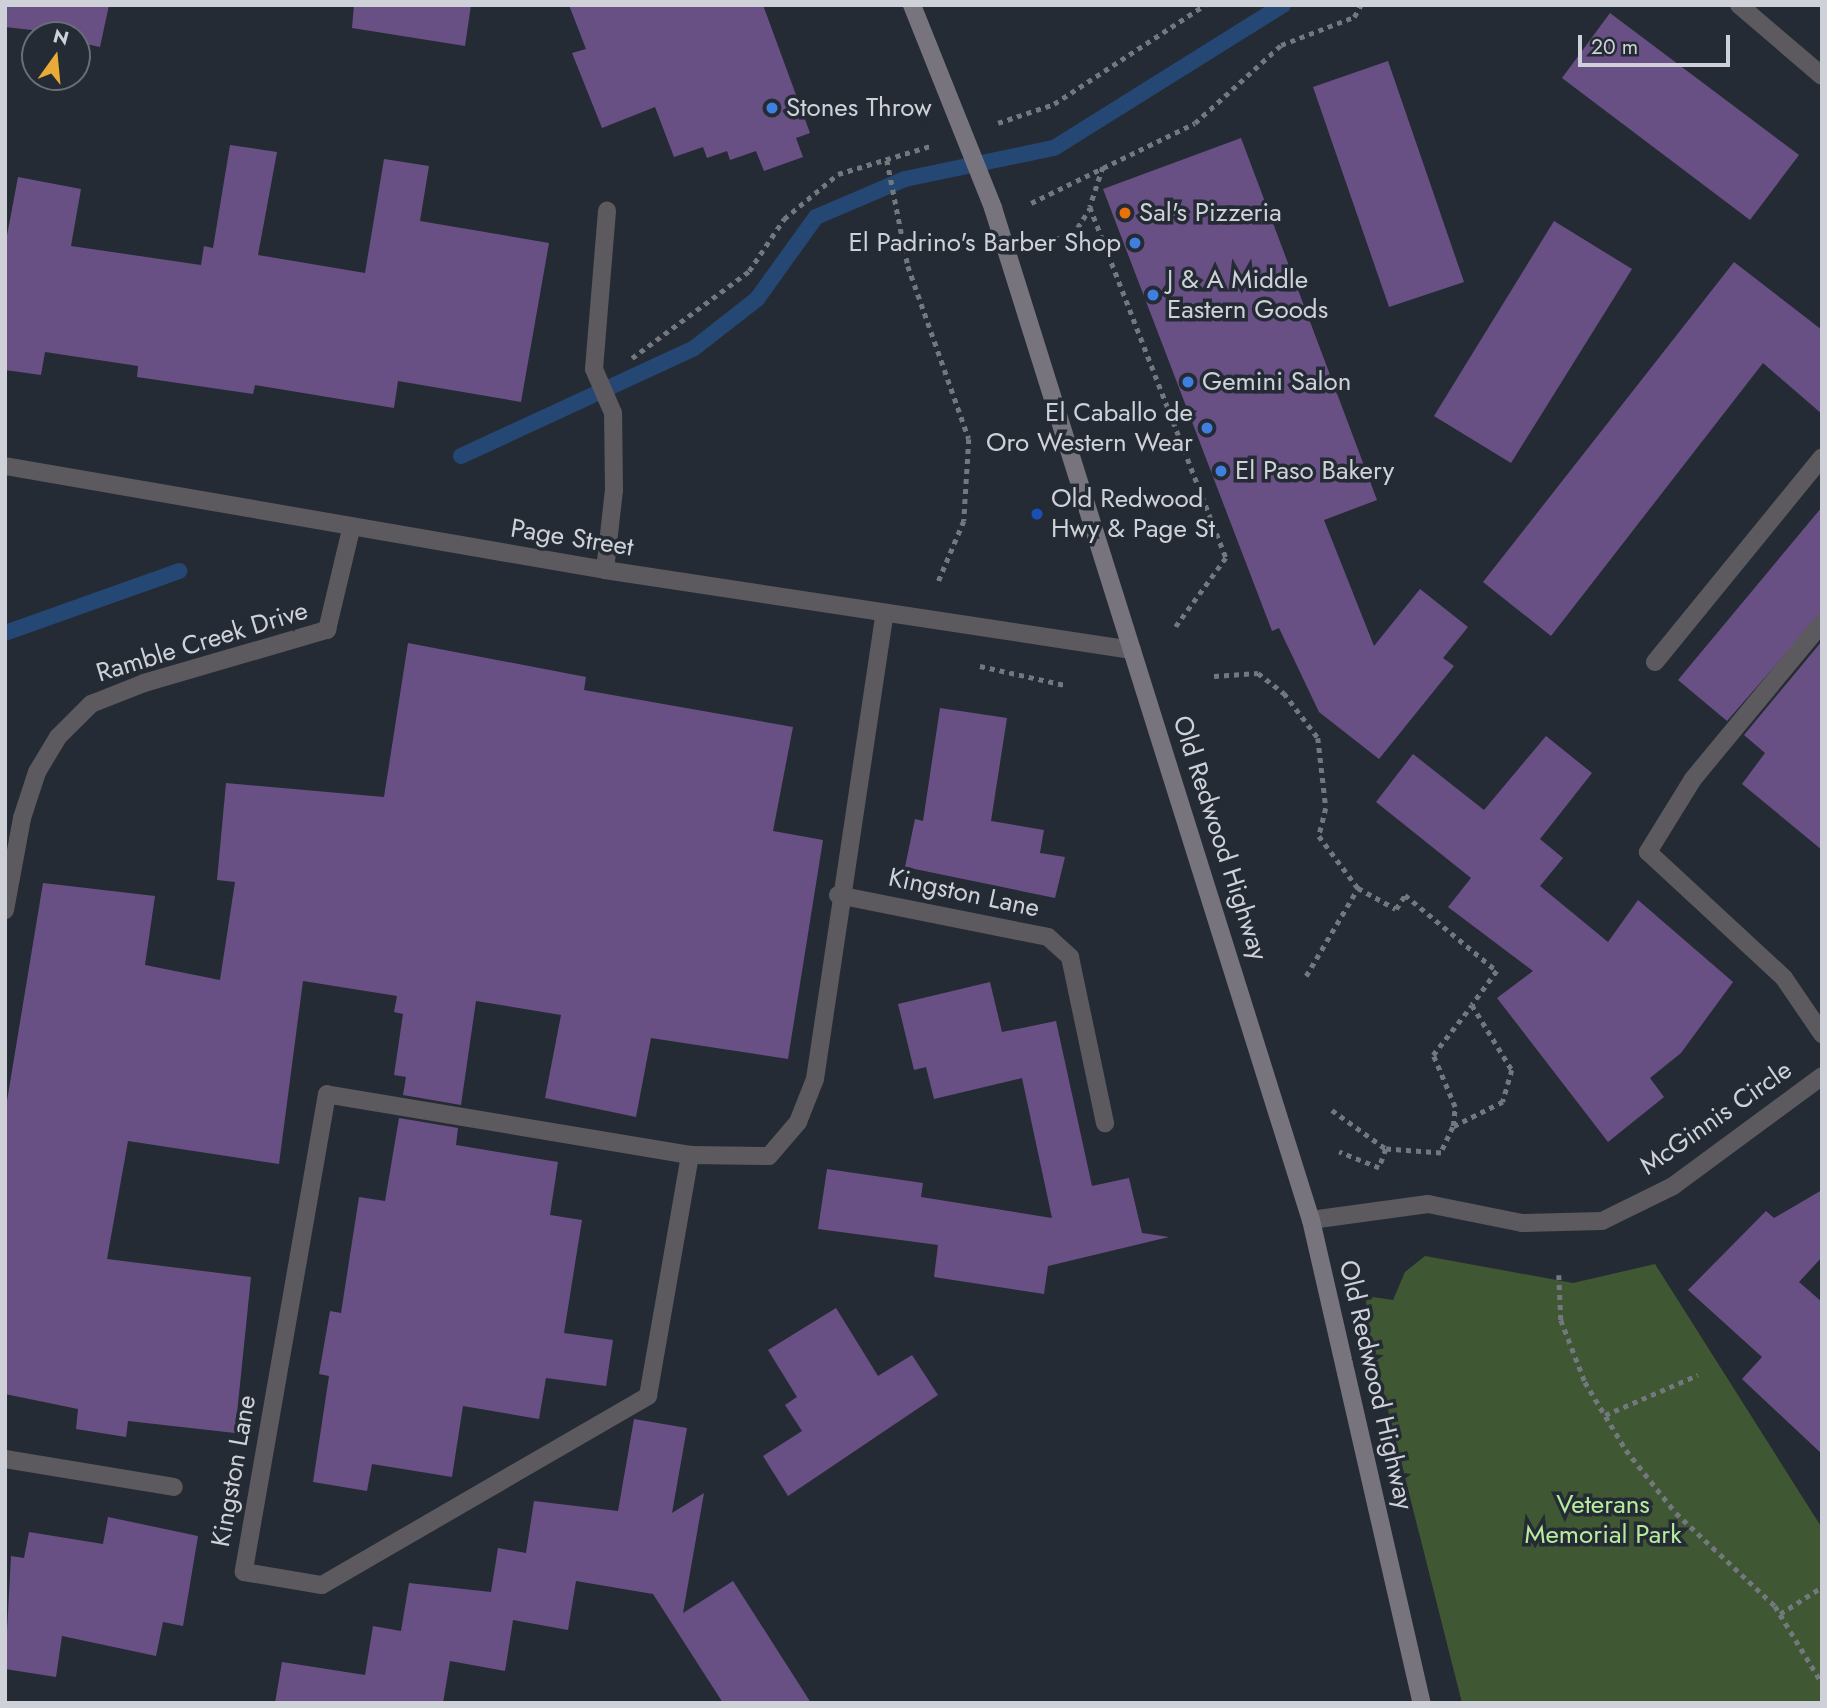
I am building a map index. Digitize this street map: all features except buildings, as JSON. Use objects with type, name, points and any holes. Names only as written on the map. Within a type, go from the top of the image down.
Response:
[{"type":"main road","name":"Old Redwood Highway","points":[[912,5],[965,125],[993,208],[1311,1220],[1422,1703]]},
{"type":"street","points":[[1739,5],[1822,76]]},
{"type":"street","points":[[605,570],[614,490],[613,413],[594,369],[607,211]]},
{"type":"street","points":[[1655,662],[1822,457]]},
{"type":"street","name":"Page Street","points":[[5,466],[605,570],[884,615],[1132,650]]},
{"type":"street","name":"Ramble Creek Drive","points":[[5,909],[22,818],[37,772],[58,737],[91,704],[144,682],[327,630],[351,528]]},
{"type":"street","name":"Kingston Lane","points":[[690,1155],[648,1396],[321,1585],[244,1572],[327,1094],[690,1155],[769,1156],[797,1122],[815,1079],[838,895],[884,615]]},
{"type":"street","points":[[1822,624],[1693,779],[1648,852],[1784,978],[1822,1034]]},
{"type":"street","name":"Kingston Lane","points":[[838,895],[1048,937],[1070,957],[1105,1123]]},
{"type":"street","name":"McGinnis Circle","points":[[1311,1220],[1428,1204],[1522,1223],[1602,1221],[1673,1186],[1822,1076]]},
{"type":"street","points":[[5,1460],[174,1487]]},
{"type":"path","points":[[990,126],[1054,104],[1205,5]]},
{"type":"path","points":[[1031,203],[1195,123],[1281,45],[1354,17],[1360,5]]},
{"type":"path","points":[[594,369],[644,355],[702,311],[749,271],[784,219],[838,174],[938,143]]},
{"type":"path","points":[[887,160],[901,212],[908,266],[969,439],[964,521],[936,589]]},
{"type":"path","points":[[1044,240],[1072,236],[1090,207],[1103,167]]},
{"type":"path","points":[[1090,207],[1226,558],[1175,628]]},
{"type":"path","points":[[965,663],[1065,685]]},
{"type":"path","points":[[1214,676],[1258,673],[1284,693],[1318,738],[1326,808],[1319,836],[1358,888],[1396,909],[1405,895],[1497,971],[1433,1055],[1455,1107],[1453,1127],[1441,1153],[1386,1149],[1332,1111]]},
{"type":"path","points":[[1306,976],[1358,888]]},
{"type":"path","points":[[1453,1127],[1503,1102],[1512,1070],[1472,1005]]},
{"type":"path","points":[[1339,1152],[1379,1168],[1386,1149]]},
{"type":"path","points":[[1559,1275],[1561,1320],[1605,1415],[1676,1513],[1780,1614],[1822,1683]]},
{"type":"path","points":[[1605,1415],[1698,1375]]},
{"type":"path","points":[[1780,1614],[1822,1587]]},
{"type":"green space","name":"Veterans Memorial Park","points":[[1425,1256],[1573,1283],[1655,1264],[1822,1528],[1822,1703],[1462,1703],[1367,1327],[1366,1296],[1393,1300],[1405,1272]]},
{"type":"waterway","points":[[461,456],[693,349],[757,299],[816,217],[905,179],[1054,148],[1283,5]]},
{"type":"waterway","points":[[5,633],[179,571]]},
{"type":"place","name":"Stones Throw","points":[[772,108]]},
{"type":"place","name":"Sal's Pizzeria","points":[[1125,213]]},
{"type":"place","name":"El Padrino's Barber Shop","points":[[1135,243]]},
{"type":"place","name":"J & A Middle Eastern Goods","points":[[1153,295]]},
{"type":"place","name":"Gemini Salon","points":[[1188,382]]},
{"type":"place","name":"El Caballo de Oro Western Wear","points":[[1207,428]]},
{"type":"place","name":"El Paso Bakery","points":[[1221,471]]},
{"type":"place","name":"Old Redwood Hwy & Page St","points":[[1037,514]]}]
